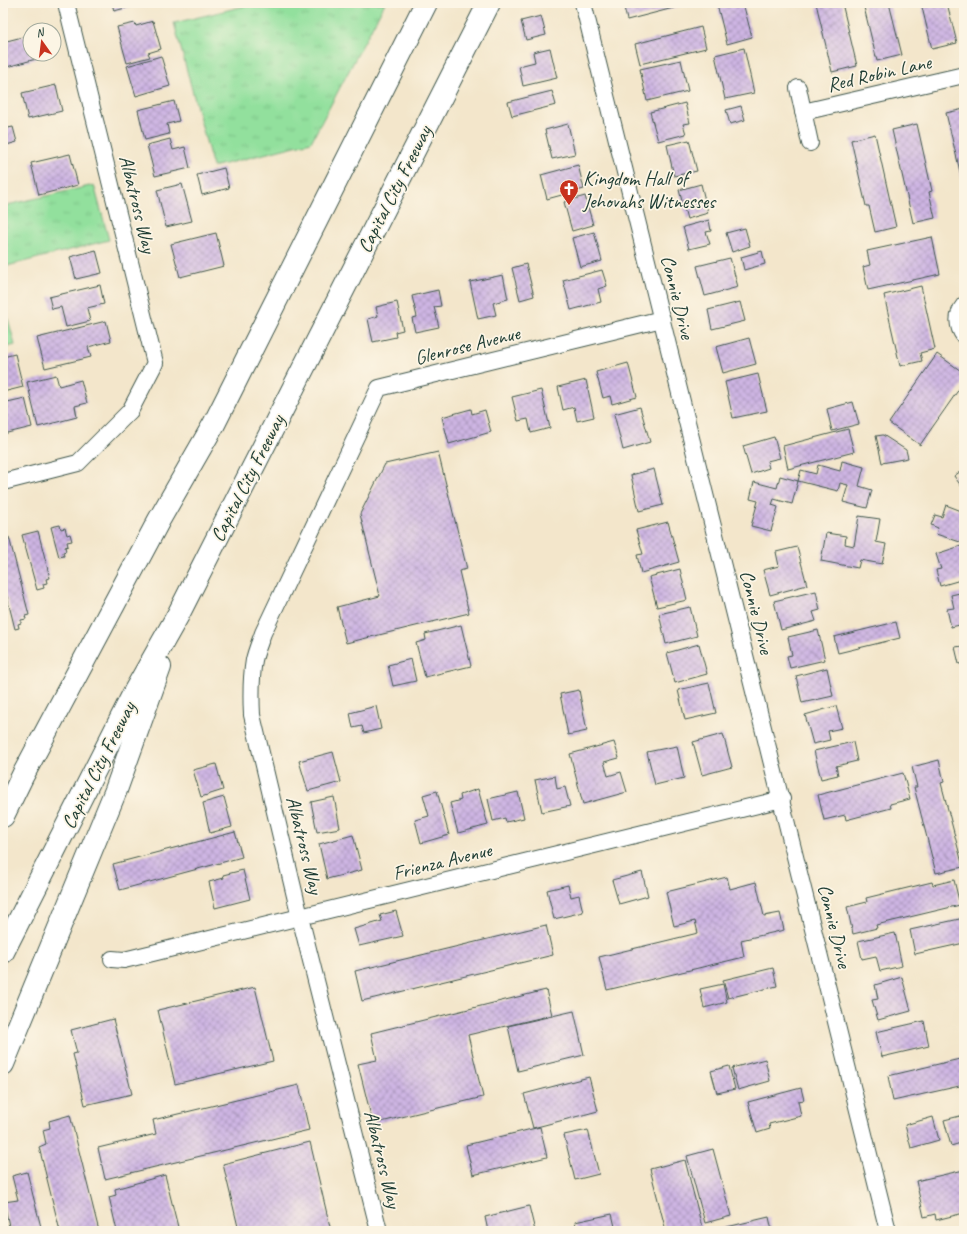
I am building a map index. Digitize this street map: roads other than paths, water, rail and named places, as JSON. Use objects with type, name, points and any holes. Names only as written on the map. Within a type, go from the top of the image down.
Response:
[{"type":"highway","points":[[3,816],[23,775],[159,520],[214,424],[426,3]]},
{"type":"highway","name":"Capital City Freeway","points":[[3,952],[135,691],[178,615],[489,3]]},
{"type":"highway","points":[[3,1064],[116,790],[150,698],[178,615]]},
{"type":"highway","points":[[3,798],[23,775]]},
{"type":"street","name":"Albatross Way","points":[[3,482],[78,464],[130,411],[155,362],[66,3]]},
{"type":"street","name":"Connie Drive","points":[[583,3],[782,799],[888,1231]]},
{"type":"street","name":"Red Robin Lane","points":[[803,112],[964,75]]},
{"type":"street","points":[[798,88],[810,143]]},
{"type":"street","points":[[964,306],[959,315],[958,324],[964,336]]},
{"type":"street","name":"Glenrose Avenue","points":[[337,479],[379,388],[662,319]]},
{"type":"street","name":"Albatross Way","points":[[337,479],[263,632],[254,660],[251,687],[252,715],[300,917],[379,1231]]},
{"type":"street","name":"Frienza Avenue","points":[[112,959],[124,960],[782,799]]},
{"type":"place","name":"Kingdom Hall of Jehovahs Witnesses","points":[[569,206]]}]
